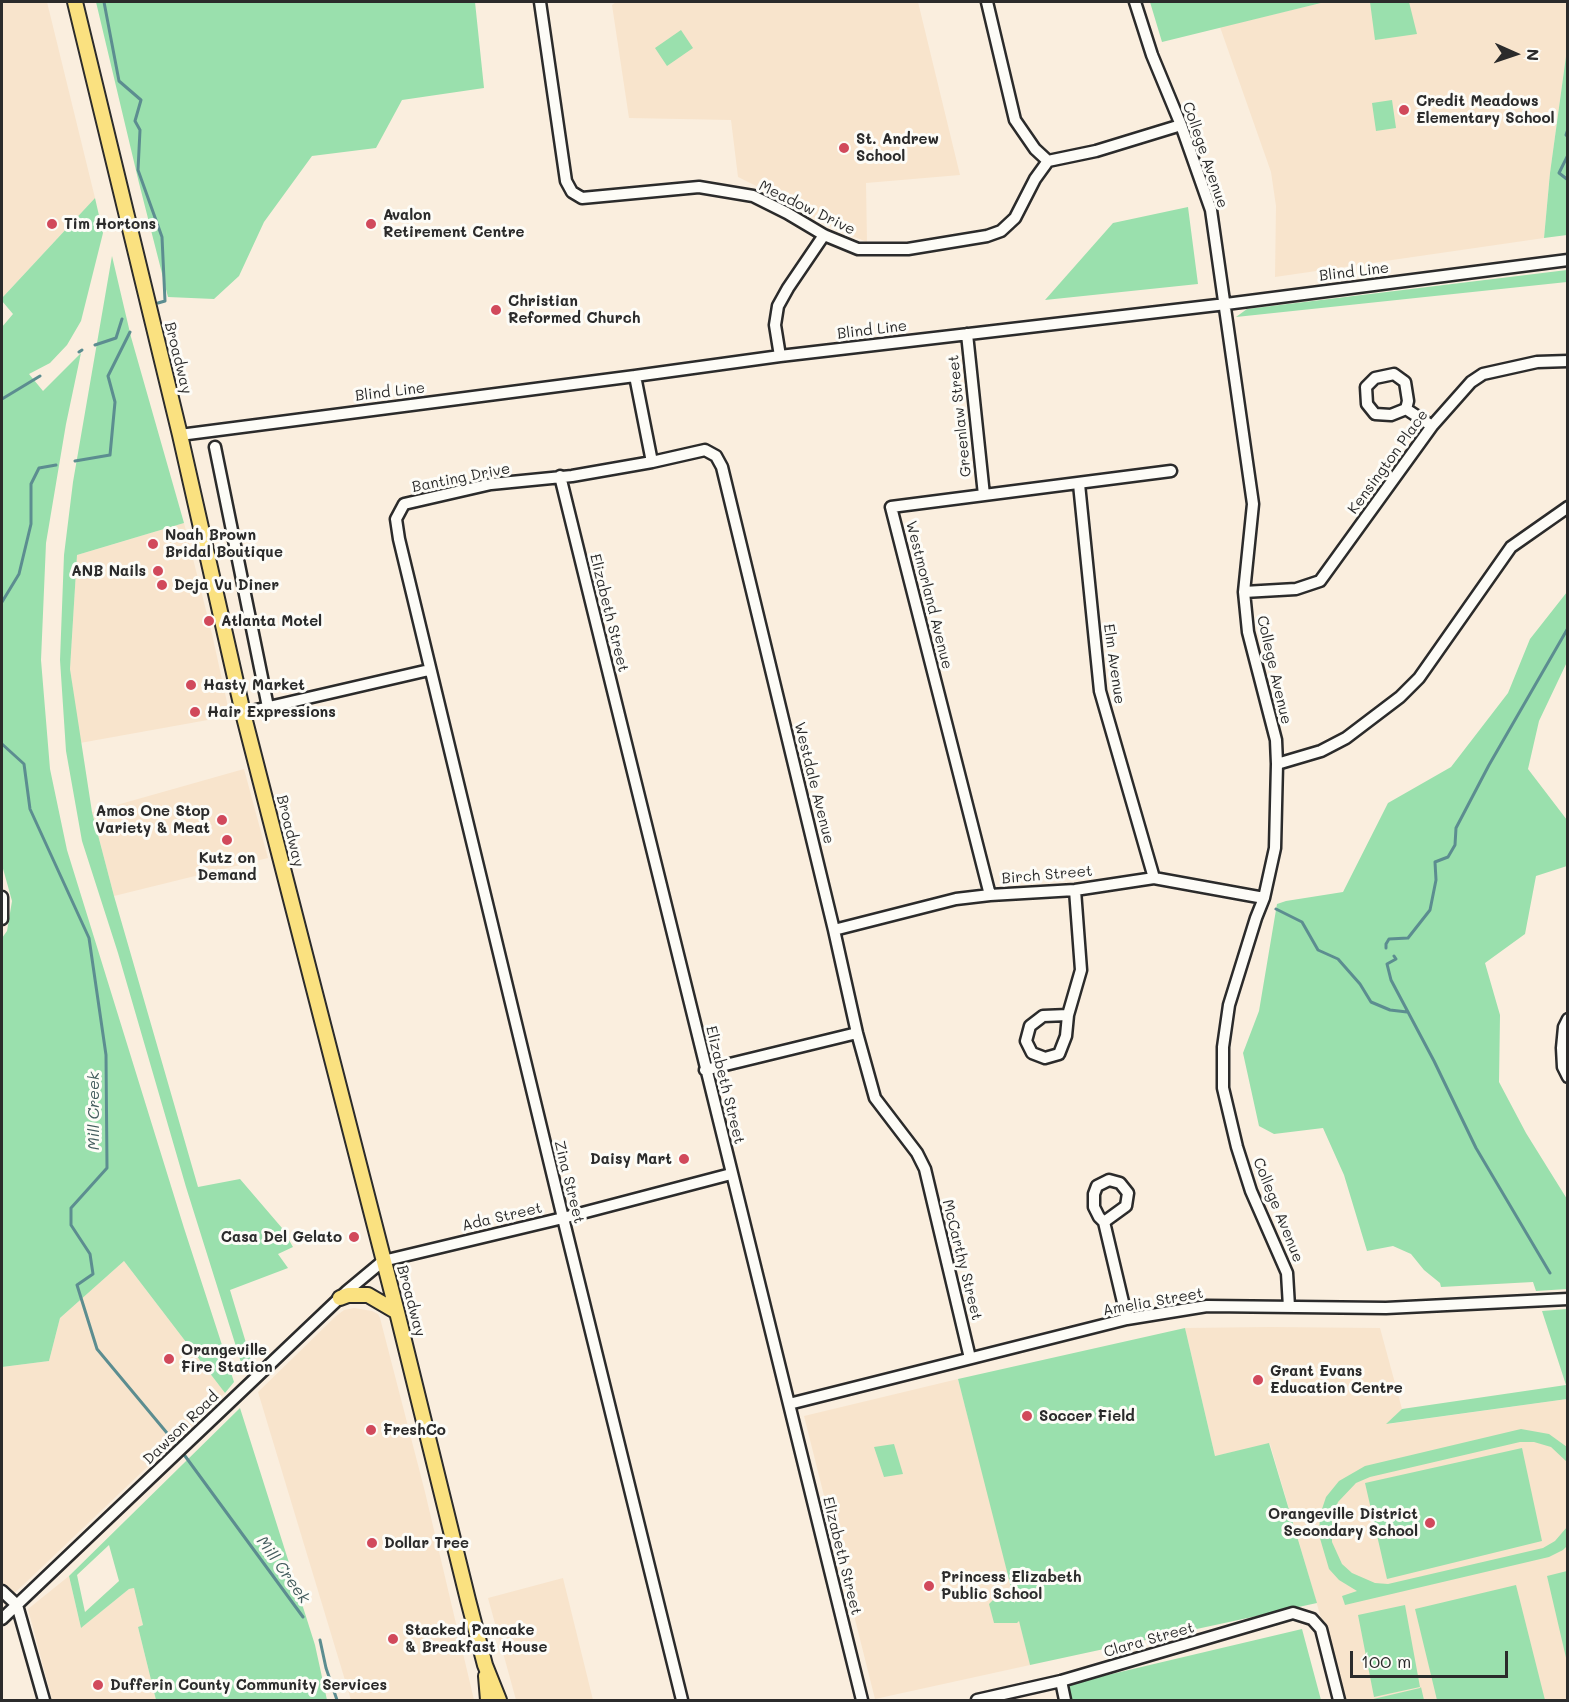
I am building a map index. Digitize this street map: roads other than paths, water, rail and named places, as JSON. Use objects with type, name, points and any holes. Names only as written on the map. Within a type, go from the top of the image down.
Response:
[{"type":"main road","name":"Broadway","points":[[75,2],[180,435],[243,713],[485,1665],[499,1701]]},
{"type":"main road","points":[[340,1298],[348,1295],[368,1294],[397,1312]]},
{"type":"main road","name":"Broadway","points":[[485,1665],[488,1701]]},
{"type":"street","name":"Meadow Drive","points":[[540,2],[566,181],[572,192],[582,198],[699,187],[753,196],[824,235],[858,249],[882,250],[944,244],[1001,231],[1015,218],[1035,179],[1048,161]]},
{"type":"street","points":[[987,2],[1015,120],[1035,149],[1048,161],[1096,151],[1180,125]]},
{"type":"street","name":"College Avenue","points":[[1135,2],[1152,55],[1211,210],[1226,304],[1252,504],[1244,592],[1248,632],[1276,740],[1275,848],[1264,898],[1229,1005],[1223,1047],[1223,1088],[1237,1147],[1251,1191],[1287,1273],[1289,1307]]},
{"type":"street","points":[[780,356],[775,325],[778,306],[824,235]]},
{"type":"street","name":"Blind Line","points":[[180,435],[780,356],[1226,304],[1568,260]]},
{"type":"street","name":"Greenlaw Street","points":[[967,334],[984,495]]},
{"type":"street","name":"Kensington Place","points":[[1244,592],[1296,589],[1320,581],[1432,426],[1471,382],[1483,374],[1537,362],[1568,361]]},
{"type":"street","points":[[1394,374],[1405,382],[1408,401],[1406,409],[1391,415],[1376,414],[1367,404],[1366,387],[1375,378],[1394,374]]},
{"type":"street","points":[[635,376],[652,462]]},
{"type":"street","points":[[1406,409],[1432,426]]},
{"type":"street","points":[[215,447],[268,707]]},
{"type":"street","name":"Westdale Avenue","points":[[652,462],[705,450],[716,456],[722,467],[857,1033],[875,1098],[917,1153],[925,1169]]},
{"type":"street","name":"Banting Drive","points":[[429,670],[397,529],[396,519],[404,504],[491,484],[572,476],[652,462]]},
{"type":"street","name":"Westmorland Avenue","points":[[990,895],[891,507],[1171,471]]},
{"type":"street","name":"Elizabeth Street","points":[[560,476],[861,1701]]},
{"type":"street","name":"Elm Avenue","points":[[1079,484],[1100,691],[1154,878]]},
{"type":"street","points":[[1277,764],[1321,751],[1346,738],[1400,697],[1419,678],[1511,547],[1568,507]]},
{"type":"street","points":[[243,713],[429,670]]},
{"type":"street","name":"Zina Street","points":[[429,670],[682,1701]]},
{"type":"street","name":"Birch Street","points":[[834,930],[956,899],[1075,890],[1154,878],[1264,898]]},
{"type":"street","points":[[1068,1015],[1042,1016],[1030,1026],[1026,1041],[1032,1053],[1045,1058],[1059,1054],[1066,1036],[1068,1015],[1081,970],[1075,890]]},
{"type":"street","points":[[2,897],[2,919]]},
{"type":"street","points":[[1568,1019],[1564,1027],[1562,1048],[1563,1067],[1568,1077]]},
{"type":"street","points":[[705,1070],[857,1033]]},
{"type":"street","name":"McCarthy Street","points":[[925,1169],[970,1358]]},
{"type":"street","name":"Ada Street","points":[[383,1261],[563,1218],[731,1174]]},
{"type":"street","points":[[1104,1222],[1127,1319]]},
{"type":"street","name":"Dawson Road","points":[[2,1619],[340,1298],[383,1261]]},
{"type":"street","name":"Amelia Street","points":[[789,1404],[1127,1319],[1207,1306],[1386,1308],[1568,1299]]},
{"type":"street","points":[[2,1591],[17,1605],[44,1701]]},
{"type":"street","name":"Clara Street","points":[[977,1701],[1061,1681],[1293,1613],[1312,1619],[1321,1631],[1339,1701]]},
{"type":"street","points":[[1061,1681],[1065,1701]]},
{"type":"waterway","points":[[104,2],[119,81],[141,100],[135,121],[140,130],[138,170],[162,237],[165,301],[158,303]]},
{"type":"waterway","points":[[1568,129],[1566,135],[1568,137]]},
{"type":"waterway","points":[[1568,155],[1559,173],[1568,180]]},
{"type":"waterway","points":[[95,345],[116,338],[122,319]]},
{"type":"waterway","name":"Mill Creek","points":[[75,461],[110,455],[115,402],[108,376],[130,332]]},
{"type":"waterway","points":[[2,399],[40,376]]},
{"type":"waterway","name":"Mill Creek","points":[[2,602],[19,574],[31,524],[31,484],[39,468],[56,465]]},
{"type":"waterway","points":[[1386,948],[1389,939],[1408,938],[1430,910],[1436,880],[1435,862],[1448,857],[1455,845],[1456,828],[1489,765],[1568,628]]},
{"type":"waterway","name":"Mill Creek","points":[[2,744],[24,764],[30,809],[89,938],[106,1055],[107,1168],[71,1208],[71,1225],[90,1254],[93,1274],[77,1285],[97,1349],[177,1445],[303,1617]]},
{"type":"waterway","points":[[1276,909],[1302,922],[1318,950],[1338,959],[1360,984],[1371,1002],[1390,1010],[1407,1012]]},
{"type":"waterway","points":[[1394,956],[1396,959],[1387,964],[1391,980],[1434,1061],[1476,1148],[1550,1273]]},
{"type":"waterway","name":"Mill Creek","points":[[320,1640],[326,1668],[337,1700]]},
{"type":"place","name":"Credit Meadows Elementary School","points":[[1404,110]]},
{"type":"place","name":"St. Andrew School","points":[[844,148]]},
{"type":"place","name":"Tim Hortons","points":[[52,224]]},
{"type":"place","name":"Avalon Retirement Centre","points":[[371,224]]},
{"type":"place","name":"Christian Reformed Church","points":[[496,310]]},
{"type":"place","name":"Noah Brown Bridal Boutique","points":[[153,544]]},
{"type":"place","name":"ANB Nails","points":[[158,571]]},
{"type":"place","name":"Deja Vu Diner","points":[[162,585]]},
{"type":"place","name":"Atlanta Motel","points":[[209,621]]},
{"type":"place","name":"Hasty Market","points":[[191,685]]},
{"type":"place","name":"Hair Expressions","points":[[195,712]]},
{"type":"place","name":"Amos One Stop Variety & Meat","points":[[222,820]]},
{"type":"place","name":"Kutz on Demand","points":[[227,840]]},
{"type":"place","name":"Daisy Mart","points":[[684,1159]]},
{"type":"place","name":"Casa Del Gelato","points":[[354,1237]]},
{"type":"place","name":"Orangeville Fire Station","points":[[169,1359]]},
{"type":"place","name":"Grant Evans Education Centre","points":[[1258,1380]]},
{"type":"place","name":"Soccer Field","points":[[1027,1416]]},
{"type":"place","name":"FreshCo","points":[[371,1430]]},
{"type":"place","name":"Orangeville District Secondary School","points":[[1430,1523]]},
{"type":"place","name":"Dollar Tree","points":[[372,1543]]},
{"type":"place","name":"Princess Elizabeth Public School","points":[[929,1586]]},
{"type":"place","name":"Stacked Pancake & Breakfast House","points":[[393,1639]]},
{"type":"place","name":"Dufferin County Community Services","points":[[98,1685]]}]
